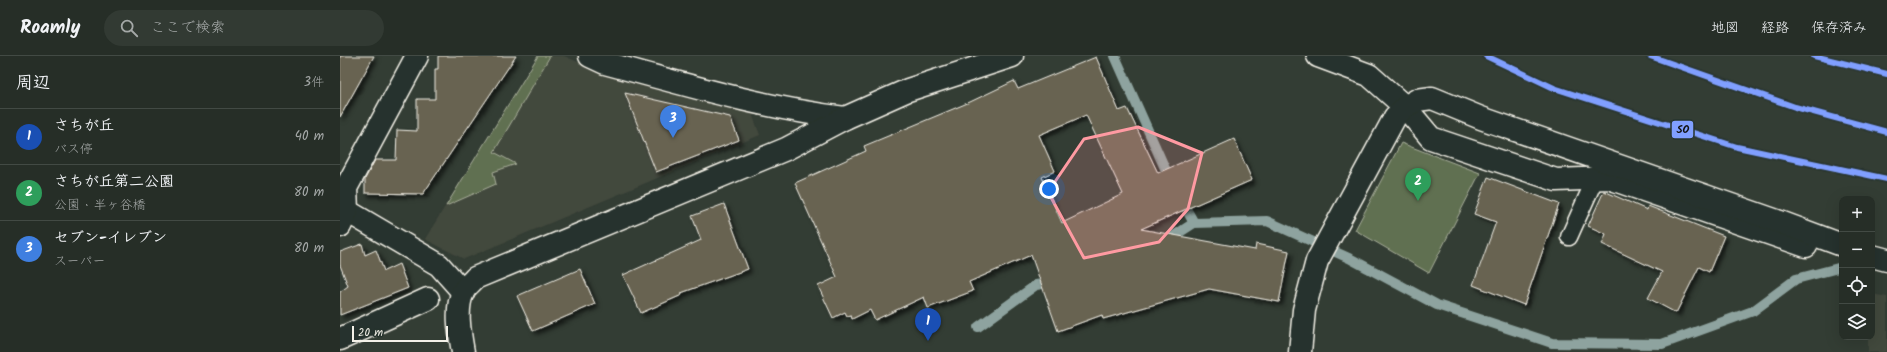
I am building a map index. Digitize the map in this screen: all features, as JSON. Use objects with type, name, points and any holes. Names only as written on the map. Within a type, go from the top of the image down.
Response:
[{"type":"street","points":[[417,56],[346,188],[343,218],[439,265],[463,292]]},
{"type":"street","points":[[590,56],[605,63],[720,94],[800,112],[844,118]]},
{"type":"street","points":[[464,352],[460,336],[460,308],[463,292],[475,278],[786,149],[844,118],[908,90],[1012,56]]},
{"type":"street","points":[[1318,56],[1369,75],[1405,107],[1431,138],[1556,180],[1609,178],[1806,246]]},
{"type":"street","points":[[1300,352],[1304,310],[1317,261],[1337,221],[1395,117],[1405,107],[1417,100],[1432,98],[1482,118],[1773,219],[1839,244]]},
{"type":"street","points":[[1875,257],[1887,260]]},
{"type":"street","points":[[340,339],[428,299]]},
{"type":"lane","points":[[1569,238],[1595,179]]},
{"type":"highlighted area","points":[[1138,127],[1202,153],[1188,209],[1159,242],[1084,258],[1048,192],[1084,139]]},
{"type":"shaded area","points":[[538,56],[564,56],[613,77],[751,111],[760,135],[464,259],[425,239]]},
{"type":"shaded area","points":[[1875,295],[1887,297],[1887,352],[1868,352],[1868,340],[1875,340]]},
{"type":"green space","points":[[538,56],[550,56],[494,152],[516,164],[493,172],[496,184],[446,206]]},
{"type":"green space","points":[[1401,143],[1480,173],[1429,273],[1355,230]]},
{"type":"building","points":[[340,56],[374,56],[340,117]]},
{"type":"building","points":[[438,56],[516,56],[423,194],[365,193],[365,179],[375,160],[396,160],[397,130],[417,131],[417,99],[435,99],[435,69],[438,69]]},
{"type":"building","points":[[1096,57],[1119,111],[1127,108],[1158,173],[1234,139],[1252,180],[1141,229],[1255,250],[1256,244],[1289,251],[1279,302],[1209,289],[1103,319],[1102,315],[1058,331],[1031,255],[969,282],[973,291],[928,308],[924,297],[875,320],[870,310],[852,319],[851,315],[847,316],[845,312],[833,318],[818,286],[837,277],[795,183],[866,151],[864,146],[970,102],[1014,81],[1018,89]],"holes":[[[1086,115],[1123,194],[1062,223],[1042,177],[1055,171],[1039,135]]]},
{"type":"building","points":[[625,93],[730,117],[739,140],[656,172]]},
{"type":"building","points":[[1488,177],[1559,204],[1524,305],[1473,285],[1496,222],[1474,214]]},
{"type":"building","points":[[1604,191],[1647,210],[1648,206],[1724,236],[1709,272],[1699,267],[1676,313],[1648,298],[1662,272],[1602,244],[1606,234],[1588,226]]},
{"type":"building","points":[[724,204],[748,269],[681,293],[682,295],[641,313],[623,275],[701,240],[692,216]]},
{"type":"building","points":[[362,244],[365,255],[376,250],[384,271],[399,264],[408,288],[340,315],[340,292],[348,286],[340,265],[340,252]]},
{"type":"building","points":[[580,269],[595,304],[533,331],[517,296]]},
{"type":"waterway","points":[[1115,56],[1171,182]]},
{"type":"waterway","points":[[1180,198],[1194,223]]},
{"type":"waterway","points":[[1163,243],[1194,223],[1267,221],[1351,259],[1437,305],[1552,343],[1662,344],[1753,311],[1796,279],[1839,268]]},
{"type":"waterway","points":[[978,327],[1036,285],[1054,282]]},
{"type":"transit line","name":"SO","points":[[1486,56],[1554,88],[1737,147],[1887,179]]},
{"type":"transit line","name":"SO","points":[[1650,56],[1795,107],[1887,132]]},
{"type":"transit line","name":"SO","points":[[1814,56],[1887,74]]},
{"type":"place","name":"セブン-イレブン","points":[[673,138]]},
{"type":"place","name":"さちが丘第二公園","points":[[1418,201]]},
{"type":"place","name":"さちが丘","points":[[928,341]]}]
